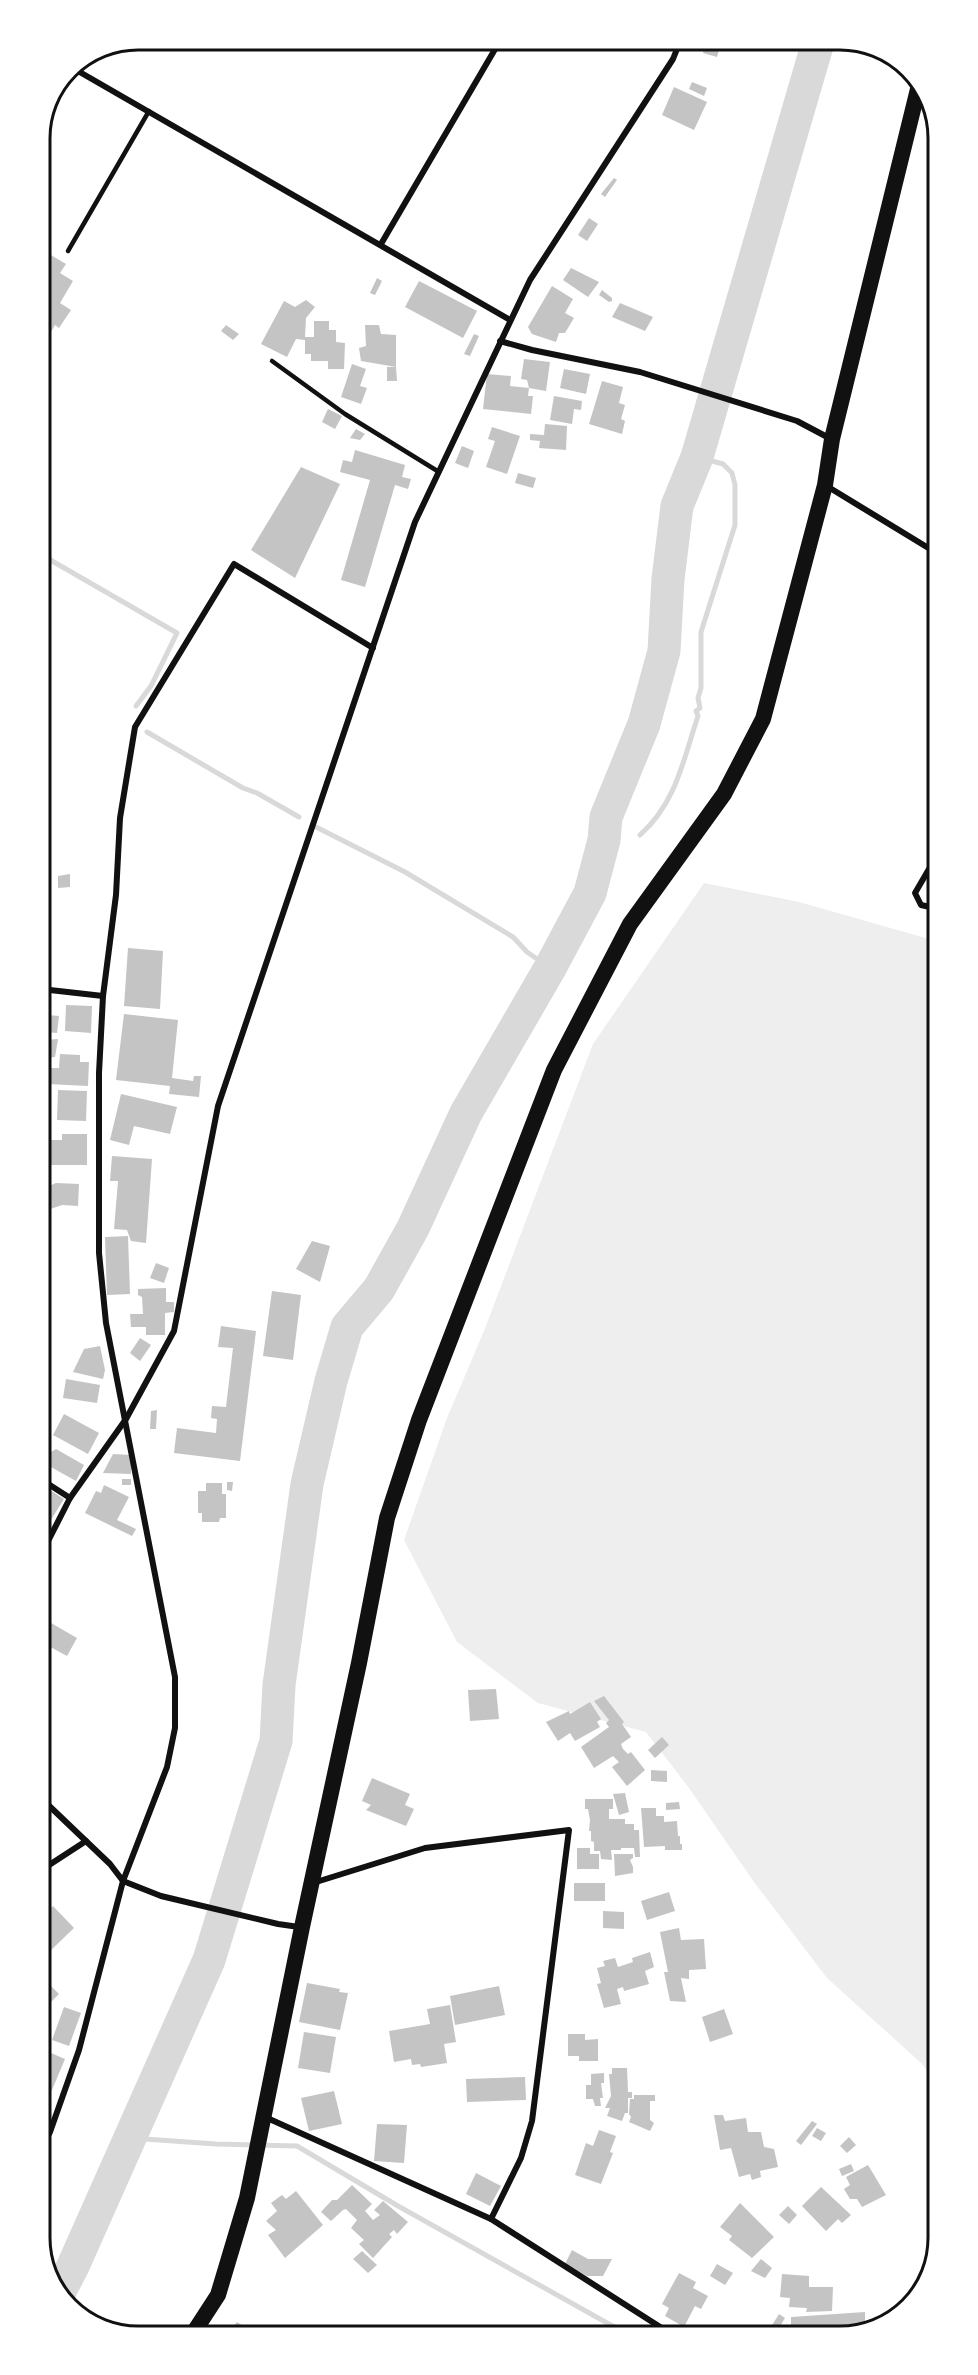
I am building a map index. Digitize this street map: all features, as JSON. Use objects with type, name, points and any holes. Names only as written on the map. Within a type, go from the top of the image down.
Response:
[{"type":"highway","points":[[198,2325],[218,2295],[247,2198],[387,1518],[418,1420],[554,1070],[630,924],[724,794],[763,719],[825,484],[832,439],[917,93]]},
{"type":"street","points":[[381,244],[495,50]]},
{"type":"street","points":[[49,1538],[69,1498],[126,1419],[174,1331],[218,1106],[415,522],[530,280],[673,59],[677,50]]},
{"type":"street","points":[[79,71],[510,320]]},
{"type":"street","points":[[500,341],[532,350],[640,372],[797,421],[832,439]]},
{"type":"street","points":[[825,484],[928,548]]},
{"type":"street","points":[[49,2134],[79,2050],[123,1881],[167,1767],[175,1728],[175,1677],[106,1323],[99,1253],[99,1073],[103,996],[116,895],[120,818],[135,727],[234,564],[373,648]]},
{"type":"street","points":[[928,871],[915,893],[921,905],[928,907]]},
{"type":"street","points":[[50,990],[103,996]]},
{"type":"street","points":[[49,1484],[69,1498]]},
{"type":"street","points":[[49,1806],[123,1881],[161,1896],[278,1924],[302,1927]]},
{"type":"street","points":[[313,1883],[425,1848],[569,1830],[532,2121],[521,2158],[491,2219]]},
{"type":"street","points":[[49,1865],[86,1841]]},
{"type":"street","points":[[262,2124],[491,2219],[658,2326]]},
{"type":"lane","points":[[68,251],[148,111]]},
{"type":"lane","points":[[272,361],[345,414],[439,472]]},
{"type":"shaded area","points":[[704,883],[799,902],[928,939],[928,2071],[827,1978],[754,1882],[689,1788],[646,1732],[538,1703],[457,1642],[404,1540],[447,1418],[484,1331],[593,1044]]},
{"type":"building","points":[[704,50],[719,50],[717,57],[703,53]]},
{"type":"building","points":[[692,82],[707,88],[704,96],[689,89]]},
{"type":"building","points":[[674,87],[707,102],[694,130],[662,115]]},
{"type":"building","points":[[614,178],[617,180],[605,197],[601,194]]},
{"type":"building","points":[[589,218],[598,224],[587,241],[578,235]]},
{"type":"building","points":[[50,255],[66,264],[60,273],[73,281],[60,303],[71,310],[59,328],[55,325],[50,334]]},
{"type":"building","points":[[571,268],[599,282],[588,297],[563,280]]},
{"type":"building","points":[[377,278],[382,281],[375,295],[370,293]]},
{"type":"building","points":[[419,281],[477,311],[463,338],[405,307]]},
{"type":"building","points":[[552,286],[573,299],[565,313],[574,318],[565,333],[559,333],[556,342],[532,334],[528,327]]},
{"type":"building","points":[[602,290],[612,298],[612,301],[609,302],[599,295]]},
{"type":"building","points":[[306,300],[315,307],[306,318],[305,337],[314,337],[314,321],[329,321],[329,330],[336,330],[336,342],[345,343],[344,369],[328,369],[328,361],[311,361],[311,354],[305,354],[305,340],[296,339],[287,357],[261,344],[284,301],[295,307]]},
{"type":"building","points":[[620,303],[653,317],[645,331],[612,317]]},
{"type":"building","points":[[226,325],[239,334],[233,340],[221,331]]},
{"type":"building","points":[[365,325],[379,325],[381,334],[396,335],[396,367],[361,361],[359,348],[366,346]]},
{"type":"building","points":[[474,334],[479,336],[470,356],[464,354]]},
{"type":"building","points":[[524,359],[550,362],[546,391],[529,388],[527,380],[521,379]]},
{"type":"building","points":[[352,364],[366,369],[360,386],[367,388],[361,404],[341,397]]},
{"type":"building","points":[[387,367],[396,367],[397,381],[387,381]]},
{"type":"building","points":[[564,369],[590,374],[586,394],[560,388]]},
{"type":"building","points":[[487,374],[511,376],[510,386],[529,388],[528,396],[533,396],[531,414],[483,409]]},
{"type":"building","points":[[602,381],[623,387],[619,403],[625,405],[621,419],[625,421],[622,434],[589,424]]},
{"type":"building","points":[[554,396],[582,401],[581,410],[574,409],[572,424],[550,420]]},
{"type":"building","points":[[328,409],[342,416],[335,429],[322,422]]},
{"type":"building","points":[[545,424],[567,426],[566,450],[539,448],[540,441],[530,440],[530,434],[544,435]]},
{"type":"building","points":[[492,427],[520,436],[507,474],[486,467],[495,441],[488,439]]},
{"type":"building","points":[[356,429],[365,434],[360,440],[350,438]]},
{"type":"building","points":[[462,446],[474,451],[468,468],[455,463]]},
{"type":"building","points":[[355,450],[405,465],[402,477],[411,479],[408,489],[395,485],[365,587],[341,580],[370,480],[340,472],[343,460],[352,462]]},
{"type":"building","points":[[301,467],[340,484],[295,578],[251,550]]},
{"type":"building","points":[[518,473],[536,478],[533,488],[515,483]]},
{"type":"building","points":[[70,874],[70,887],[58,888],[58,876]]},
{"type":"building","points":[[128,948],[163,951],[160,1009],[124,1006]]},
{"type":"building","points":[[66,1005],[92,1006],[91,1033],[65,1031]]},
{"type":"building","points":[[124,1014],[178,1020],[172,1078],[193,1081],[194,1076],[201,1076],[199,1097],[169,1094],[170,1086],[116,1080]]},
{"type":"building","points":[[50,1015],[59,1016],[57,1033],[50,1032]]},
{"type":"building","points":[[58,1039],[55,1057],[50,1057],[50,1040]]},
{"type":"building","points":[[60,1054],[80,1055],[80,1062],[89,1062],[88,1086],[50,1084],[50,1068],[59,1068]]},
{"type":"building","points":[[58,1090],[87,1091],[86,1121],[57,1120]]},
{"type":"building","points":[[121,1094],[177,1107],[170,1134],[134,1126],[129,1145],[110,1140]]},
{"type":"building","points":[[62,1134],[87,1134],[87,1165],[50,1165],[50,1140],[62,1140]]},
{"type":"building","points":[[112,1156],[152,1159],[146,1243],[131,1241],[127,1230],[114,1229],[118,1181],[110,1181]]},
{"type":"building","points":[[56,1183],[79,1184],[78,1206],[62,1205],[49,1209],[49,1186]]},
{"type":"building","points":[[128,1236],[130,1294],[107,1295],[105,1237]]},
{"type":"building","points":[[312,1241],[330,1246],[320,1282],[296,1269]]},
{"type":"building","points":[[156,1263],[169,1268],[164,1283],[150,1278]]},
{"type":"building","points":[[166,1288],[166,1302],[174,1302],[174,1312],[165,1313],[165,1335],[146,1335],[146,1327],[131,1327],[130,1314],[143,1314],[142,1297],[138,1295],[138,1289]]},
{"type":"building","points":[[272,1291],[301,1295],[293,1360],[263,1356]]},
{"type":"building","points":[[221,1326],[256,1331],[240,1461],[174,1453],[177,1428],[216,1433],[217,1419],[211,1418],[212,1406],[226,1407],[233,1348],[218,1347]]},
{"type":"building","points":[[140,1338],[151,1345],[140,1361],[130,1353]]},
{"type":"building","points":[[100,1346],[105,1370],[103,1379],[73,1372],[84,1349]]},
{"type":"building","points":[[66,1379],[100,1385],[97,1403],[63,1398]]},
{"type":"building","points":[[157,1410],[156,1429],[150,1429],[151,1411]]},
{"type":"building","points":[[64,1414],[99,1433],[88,1454],[53,1435]]},
{"type":"building","points":[[56,1449],[84,1465],[76,1481],[49,1466],[51,1452]]},
{"type":"building","points":[[113,1454],[131,1455],[131,1474],[103,1473]]},
{"type":"building","points":[[122,1479],[131,1479],[131,1485],[122,1485]]},
{"type":"building","points":[[227,1482],[233,1482],[232,1491],[227,1490]]},
{"type":"building","points":[[206,1483],[222,1483],[222,1494],[226,1494],[226,1518],[220,1518],[219,1522],[202,1522],[202,1513],[198,1513],[198,1491],[206,1491]]},
{"type":"building","points":[[104,1485],[129,1497],[117,1520],[136,1529],[132,1536],[85,1513],[96,1491],[101,1493]]},
{"type":"building","points":[[49,1490],[64,1499],[49,1522]]},
{"type":"building","points":[[51,1623],[77,1638],[67,1656],[49,1646]]},
{"type":"building","points":[[496,1689],[499,1719],[470,1721],[468,1690]]},
{"type":"building","points":[[604,1696],[624,1722],[622,1724],[631,1737],[621,1744],[623,1749],[628,1754],[631,1752],[645,1770],[627,1786],[612,1767],[619,1762],[613,1756],[594,1768],[581,1747],[609,1727],[606,1723],[609,1720],[594,1701]]},
{"type":"building","points":[[590,1702],[601,1719],[597,1722],[600,1727],[575,1741],[570,1733],[558,1741],[546,1722],[569,1711],[570,1714]]},
{"type":"building","points":[[662,1737],[669,1745],[655,1758],[648,1750]]},
{"type":"building","points":[[651,1770],[667,1771],[667,1782],[651,1781]]},
{"type":"building","points":[[372,1778],[410,1794],[405,1805],[414,1809],[406,1826],[366,1810],[371,1805],[362,1801]]},
{"type":"building","points":[[625,1793],[629,1812],[619,1815],[613,1794]]},
{"type":"building","points":[[585,1799],[613,1799],[613,1809],[609,1809],[609,1819],[625,1819],[625,1824],[634,1824],[634,1830],[639,1830],[640,1857],[635,1857],[634,1848],[621,1848],[621,1850],[611,1850],[612,1860],[601,1859],[600,1851],[594,1851],[594,1842],[591,1841],[590,1820],[588,1809],[585,1809]]},
{"type":"building","points":[[679,1802],[680,1809],[666,1810],[666,1803]]},
{"type":"building","points":[[641,1808],[656,1808],[656,1816],[664,1816],[664,1822],[677,1821],[682,1850],[665,1850],[665,1846],[644,1847]]},
{"type":"building","points":[[577,1848],[590,1848],[590,1854],[599,1854],[599,1869],[577,1869]]},
{"type":"building","points":[[614,1854],[633,1854],[630,1860],[633,1873],[615,1876]]},
{"type":"building","points":[[574,1883],[605,1883],[605,1901],[574,1901]]},
{"type":"building","points":[[669,1892],[675,1911],[647,1920],[641,1901]]},
{"type":"building","points":[[53,1906],[74,1928],[49,1952],[49,1909]]},
{"type":"building","points":[[603,1911],[624,1912],[624,1929],[603,1928]]},
{"type":"building","points":[[679,1928],[681,1940],[704,1939],[706,1969],[689,1970],[689,1979],[681,1978],[686,2002],[670,2001],[664,1972],[668,1972],[660,1932]]},
{"type":"building","points":[[650,1952],[654,1967],[645,1971],[649,1984],[624,1991],[623,1987],[617,1989],[621,2004],[604,2008],[597,1984],[601,1983],[597,1968],[605,1966],[603,1961],[615,1958],[618,1967],[633,1962],[632,1958]]},
{"type":"building","points":[[307,1983],[340,1989],[339,1992],[348,1993],[340,2030],[299,2022]]},
{"type":"building","points":[[49,1984],[59,1994],[49,2004]]},
{"type":"building","points":[[499,1986],[505,2015],[455,2025],[450,1996]]},
{"type":"building","points":[[450,2005],[456,2042],[444,2044],[447,2063],[421,2067],[420,2064],[412,2065],[411,2059],[394,2062],[389,2031],[430,2024],[427,2009]]},
{"type":"building","points":[[64,2007],[81,2013],[69,2046],[52,2040]]},
{"type":"building","points":[[724,2009],[733,2034],[710,2042],[702,2017]]},
{"type":"building","points":[[304,2032],[336,2037],[330,2073],[298,2068]]},
{"type":"building","points":[[568,2034],[585,2034],[585,2040],[598,2039],[598,2061],[579,2061],[579,2056],[568,2056]]},
{"type":"building","points":[[49,2052],[65,2059],[49,2097]]},
{"type":"building","points":[[612,2068],[627,2068],[628,2092],[632,2092],[632,2098],[628,2098],[628,2113],[625,2113],[622,2121],[607,2116],[610,2108],[605,2108],[611,2096],[609,2074],[612,2074]]},
{"type":"building","points":[[604,2073],[604,2083],[601,2083],[603,2098],[600,2098],[601,2106],[595,2106],[593,2099],[586,2099],[586,2085],[591,2085],[591,2074]]},
{"type":"building","points":[[525,2077],[526,2100],[467,2102],[466,2079]]},
{"type":"building","points":[[334,2091],[342,2124],[309,2131],[301,2098]]},
{"type":"building","points":[[634,2095],[655,2095],[655,2101],[650,2101],[650,2120],[654,2123],[650,2131],[629,2122],[630,2099],[634,2099]]},
{"type":"building","points":[[714,2115],[723,2115],[725,2121],[746,2118],[748,2132],[761,2132],[764,2147],[774,2149],[778,2167],[760,2171],[761,2177],[752,2180],[750,2174],[739,2177],[731,2148],[720,2150]]},
{"type":"building","points":[[812,2121],[817,2124],[801,2145],[796,2141]]},
{"type":"building","points":[[377,2124],[407,2125],[404,2163],[374,2161]]},
{"type":"building","points":[[817,2128],[826,2133],[821,2141],[812,2136]]},
{"type":"building","points":[[599,2130],[616,2136],[610,2152],[613,2153],[601,2184],[575,2175],[586,2143],[593,2146]]},
{"type":"building","points":[[849,2137],[856,2145],[847,2153],[840,2146]]},
{"type":"building","points":[[851,2164],[854,2171],[842,2176],[839,2169]]},
{"type":"building","points":[[868,2165],[886,2195],[862,2207],[857,2199],[850,2199],[844,2189],[850,2185],[846,2177]]},
{"type":"building","points":[[476,2173],[501,2186],[490,2206],[466,2194]]},
{"type":"building","points":[[352,2185],[372,2204],[365,2211],[373,2220],[380,2215],[374,2210],[383,2201],[408,2222],[397,2234],[394,2230],[389,2234],[392,2237],[373,2258],[359,2244],[364,2240],[351,2228],[357,2220],[346,2209],[331,2221],[321,2212],[332,2200],[337,2200]]},
{"type":"building","points":[[821,2187],[851,2215],[842,2223],[838,2219],[826,2231],[802,2206]]},
{"type":"building","points":[[296,2191],[323,2225],[285,2258],[268,2235],[276,2230],[266,2221],[277,2211],[271,2203],[282,2195],[286,2199]]},
{"type":"building","points":[[740,2203],[774,2237],[752,2258],[729,2240],[732,2236],[720,2227]]},
{"type":"building","points":[[788,2206],[797,2215],[789,2224],[779,2215]]},
{"type":"building","points":[[572,2250],[588,2259],[612,2259],[603,2276],[587,2276],[565,2264]]},
{"type":"building","points":[[362,2251],[377,2265],[368,2273],[353,2259]]},
{"type":"building","points":[[761,2259],[772,2268],[765,2278],[751,2271]]},
{"type":"building","points":[[717,2264],[733,2273],[725,2285],[710,2276]]},
{"type":"building","points":[[679,2273],[696,2282],[693,2288],[708,2296],[701,2309],[695,2306],[685,2326],[665,2316],[669,2308],[662,2304]]},
{"type":"building","points":[[782,2274],[809,2276],[809,2287],[833,2287],[832,2311],[806,2312],[807,2308],[789,2307],[790,2298],[780,2297]]},
{"type":"building","points":[[865,2312],[865,2322],[841,2326],[791,2326],[791,2317]]},
{"type":"building","points":[[779,2314],[785,2318],[780,2326],[772,2326]]},
{"type":"waterway","points":[[63,2285],[209,1960],[276,1741],[279,1685],[307,1484],[331,1381],[347,1327],[379,1289],[413,1228],[466,1113],[550,968],[590,893],[604,840],[606,817],[644,724],[664,651],[668,579],[677,506],[697,457],[816,50]]},
{"type":"waterway","points":[[640,835],[662,809],[683,765],[698,716],[696,711],[700,708],[698,698],[701,688],[701,632],[735,525],[735,485],[732,473],[723,464],[697,457]]},
{"type":"waterway","points":[[50,560],[177,633],[151,686],[136,706]]},
{"type":"waterway","points":[[147,732],[243,788],[257,793],[299,817]]},
{"type":"waterway","points":[[316,827],[405,872],[513,937],[527,952],[550,968]]},
{"type":"waterway","points":[[130,2138],[216,2144],[297,2146],[398,2206],[612,2326]]}]
